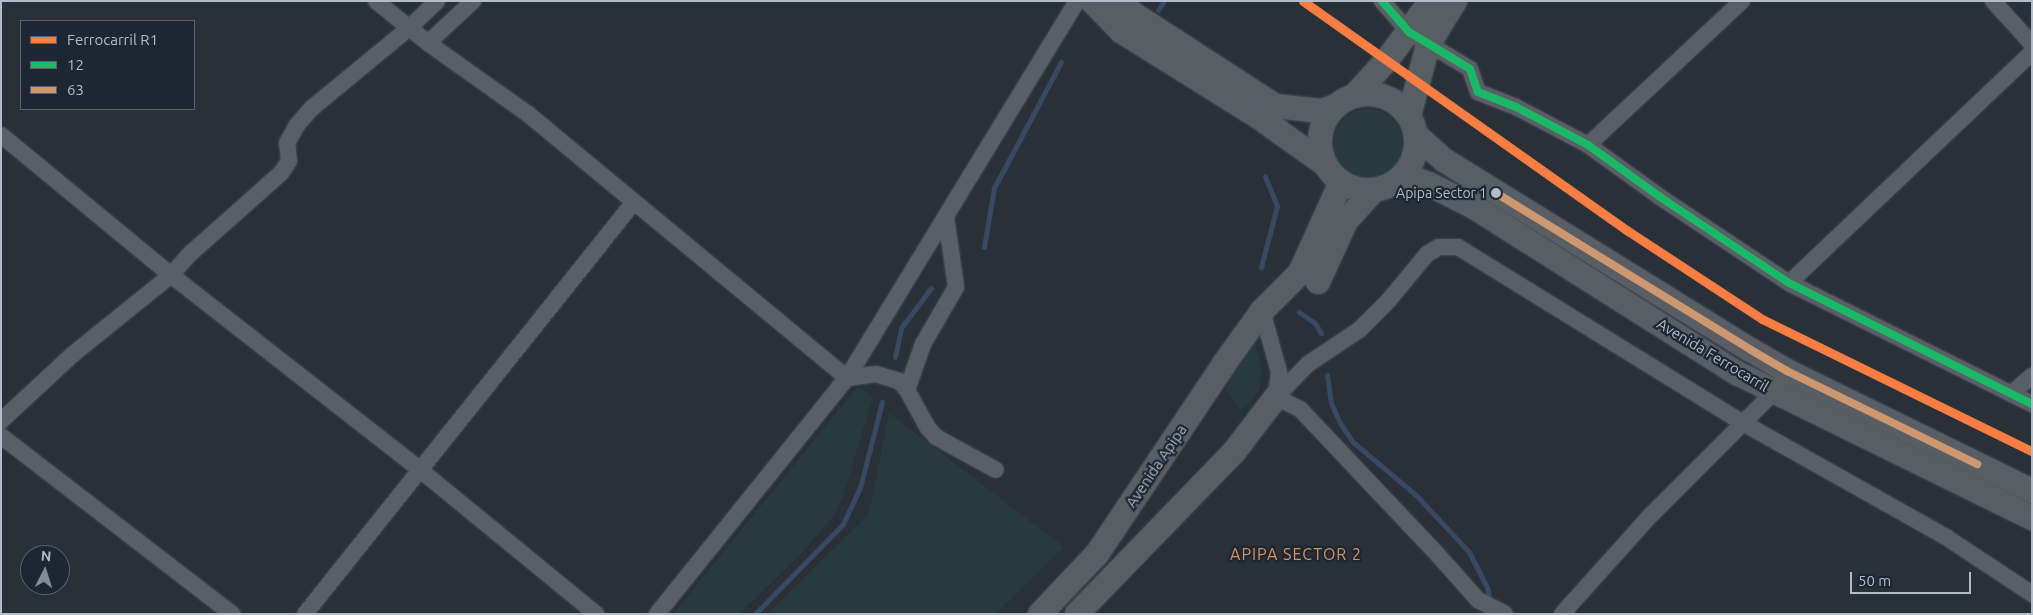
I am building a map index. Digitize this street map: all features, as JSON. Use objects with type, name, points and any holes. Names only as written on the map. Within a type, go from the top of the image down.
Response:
[{"type":"main road","points":[[1092,1],[1132,15],[1260,118],[1351,187],[1374,190],[1395,182],[1404,175],[1415,156],[1413,126],[1428,45],[1455,1]]},
{"type":"main road","points":[[1104,1],[1132,15],[1276,106],[1322,111],[1346,101],[1375,94],[1394,102],[1413,126]]},
{"type":"main road","points":[[1334,174],[1322,155],[1321,134],[1329,114],[1346,101],[1387,60],[1430,1]]},
{"type":"main road","name":"Avenida Ferrocarril","points":[[1413,126],[1444,160],[1787,371],[2032,491]]},
{"type":"main road","name":"Avenida Apipa","points":[[1309,278],[1334,174]]},
{"type":"main road","name":"Avenida Ferrocarril","points":[[1404,175],[1429,184],[1474,208],[1737,373],[2032,518]]},
{"type":"main road","name":"Avenida Apipa","points":[[1040,614],[1097,554],[1224,364],[1262,311],[1309,278],[1346,221],[1374,190]]},
{"type":"main road","points":[[1078,614],[1234,452],[1276,397]]},
{"type":"street","points":[[376,1],[428,43],[528,114],[847,378]]},
{"type":"street","points":[[1,421],[72,355],[171,275],[191,253],[281,174],[288,161],[287,143],[297,125],[312,108],[409,28],[437,1]]},
{"type":"street","points":[[428,43],[473,1]]},
{"type":"street","points":[[657,614],[847,378],[1077,1]]},
{"type":"street","points":[[1382,1],[1409,32],[1428,45],[1450,55],[1470,69],[1478,92],[1516,107],[1588,144],[1660,197],[1789,283],[2032,404]]},
{"type":"street","points":[[1588,144],[1742,1]]},
{"type":"street","points":[[1992,1],[2032,44]]},
{"type":"street","points":[[1789,283],[2032,52]]},
{"type":"street","points":[[1,135],[171,275],[419,469],[596,614]]},
{"type":"street","points":[[304,614],[634,202]]},
{"type":"street","points":[[907,390],[923,344],[956,287],[946,217]]},
{"type":"street","points":[[1276,397],[1308,364],[1359,330],[1389,300],[1427,254],[1439,247],[1458,247],[1743,423],[1946,537],[2032,594]]},
{"type":"street","points":[[1262,311],[1279,372],[1276,397]]},
{"type":"street","points":[[1562,614],[1649,517],[1774,392],[1787,371]]},
{"type":"street","points":[[847,378],[866,374],[883,375],[899,381],[907,390],[928,428],[936,437],[996,470]]},
{"type":"street","points":[[2011,394],[2032,376]]},
{"type":"street","points":[[1276,397],[1300,410],[1437,554],[1477,607],[1505,614]]},
{"type":"street","points":[[1,436],[232,614]]},
{"type":"green space","points":[[1361,109],[1375,109],[1387,114],[1397,124],[1402,136],[1402,150],[1397,162],[1387,172],[1375,177],[1361,177],[1349,172],[1339,162],[1334,150],[1334,136],[1339,124],[1349,114]]},
{"type":"green space","points":[[1252,331],[1262,370],[1259,391],[1241,412],[1225,388],[1234,370],[1239,349]]},
{"type":"green space","points":[[858,386],[873,397],[843,497],[832,518],[801,553],[739,614],[673,614]]},
{"type":"green space","points":[[889,413],[1064,547],[995,614],[768,614],[869,514]]},
{"type":"waterway","points":[[1158,10],[1164,1]]},
{"type":"waterway","points":[[984,247],[994,188],[1061,62]]},
{"type":"waterway","points":[[1261,267],[1277,206],[1265,176]]},
{"type":"waterway","points":[[895,357],[901,328],[931,288]]},
{"type":"waterway","points":[[1299,312],[1315,323],[1321,333]]},
{"type":"waterway","points":[[1327,375],[1331,403],[1340,423],[1353,442],[1416,495],[1469,552],[1487,587],[1490,603]]},
{"type":"waterway","points":[[755,614],[843,524],[860,488],[882,402]]},
{"type":"rail line","name":"R1","points":[[1303,1],[1628,231],[1762,319],[2032,451]]},
{"type":"transit line","name":"12","points":[[1382,1],[1409,32],[1470,69],[1478,92],[1516,107],[1588,145],[1660,197],[1789,283],[2032,404]]},
{"type":"transit line","name":"63","points":[[1496,193],[1787,371],[1977,464]]},
{"type":"place","name":"Apipa Sector 1","points":[[1496,193]]},
{"type":"district","name":"APIPA SECTOR 2","points":[[1296,554]]}]
